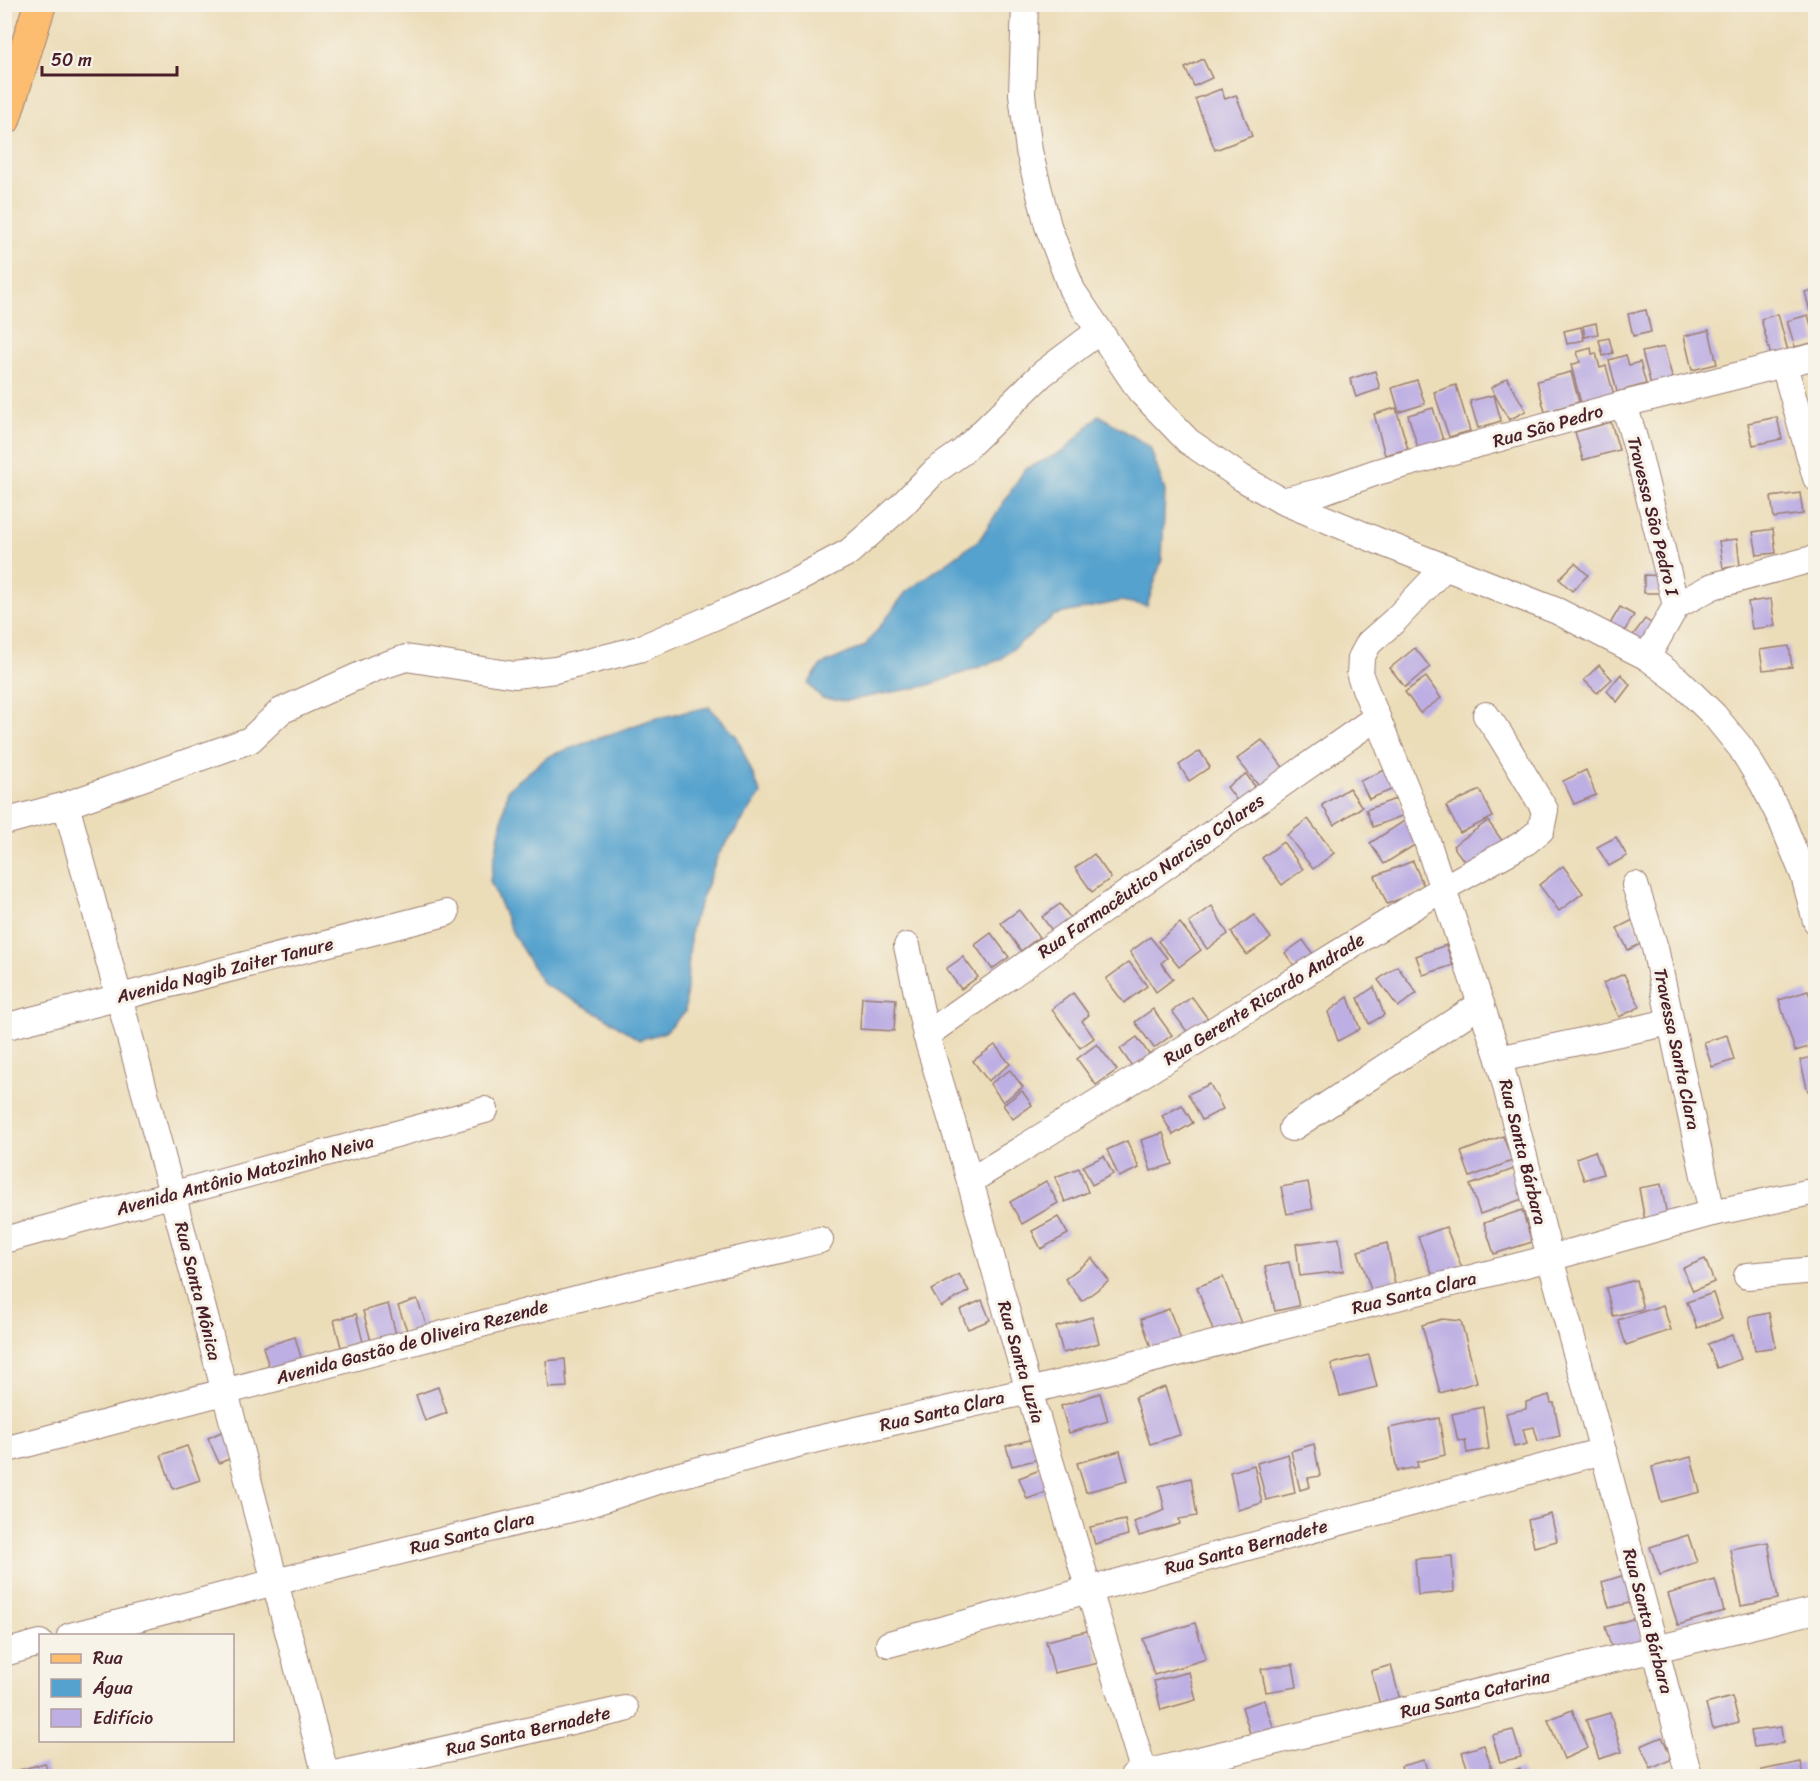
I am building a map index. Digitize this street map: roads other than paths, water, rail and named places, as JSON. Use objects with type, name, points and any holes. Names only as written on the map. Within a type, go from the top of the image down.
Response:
[{"type":"main road","points":[[4,120],[40,4]]},
{"type":"street","points":[[1025,4],[1022,94],[1029,151],[1048,226],[1072,290],[1140,391],[1188,441],[1242,478],[1282,501],[1557,611],[1647,657],[1678,680],[1714,715],[1741,748],[1763,784],[1781,819],[1804,876],[1815,921]]},
{"type":"street","points":[[4,822],[66,806],[250,740],[281,711],[376,668],[406,658],[514,675],[555,670],[639,649],[796,580],[849,552],[901,506],[935,471],[962,452],[1042,374],[1099,332]]},
{"type":"street","name":"Rua São Pedro","points":[[1282,501],[1323,491],[1377,472],[1624,404],[1815,356]]},
{"type":"street","points":[[1784,365],[1815,478]]},
{"type":"street","name":"Travessa São Pedro I","points":[[1624,404],[1676,606],[1647,657]]},
{"type":"street","points":[[1676,606],[1713,586],[1815,558]]},
{"type":"street","name":"Rua Santa Bárbara","points":[[1445,567],[1369,644],[1361,658],[1360,676],[1426,838],[1499,1059],[1689,1776]]},
{"type":"street","name":"Rua Gerente Ricardo Andrade","points":[[970,1181],[1442,889],[1526,842],[1541,830],[1545,810],[1500,735],[1485,715]]},
{"type":"street","name":"Rua Farmacêutico Narciso Colares","points":[[926,1035],[1377,717]]},
{"type":"street","name":"Rua Santa Mônica","points":[[66,806],[173,1194],[223,1392],[326,1776]]},
{"type":"street","name":"Travessa Santa Clara","points":[[1635,885],[1655,948],[1712,1214]]},
{"type":"street","name":"Avenida Nagib Zaiter Tanure","points":[[4,1027],[446,913]]},
{"type":"street","name":"Rua Santa Luzia","points":[[907,946],[926,1035],[1089,1589],[1141,1776]]},
{"type":"street","points":[[1292,1128],[1481,1004]]},
{"type":"street","points":[[1499,1059],[1670,1022]]},
{"type":"street","name":"Avenida Antônio Matozinho Neiva","points":[[4,1240],[485,1110]]},
{"type":"street","name":"Rua Santa Clara","points":[[74,1634],[275,1581],[583,1506],[661,1480],[809,1441],[1029,1391],[1550,1258],[1712,1214],[1815,1191]]},
{"type":"street","name":"Avenida Gastão de Oliveira Rezende","points":[[4,1450],[560,1303],[820,1240]]},
{"type":"street","points":[[1747,1276],[1815,1270]]},
{"type":"street","name":"Rua Santa Bernadete","points":[[889,1644],[1603,1451]]},
{"type":"street","name":"Rua Santa Catarina","points":[[1141,1776],[1815,1610]]},
{"type":"street","points":[[4,1653],[39,1643]]},
{"type":"street","name":"Rua Santa Bernadete","points":[[326,1776],[625,1709]]},
{"type":"water","points":[[1099,415],[1150,447],[1165,491],[1162,559],[1147,606],[1121,601],[1055,615],[999,660],[926,686],[845,701],[822,698],[808,684],[821,665],[865,646],[906,592],[980,539],[1025,469],[1064,451]]},
{"type":"water","points":[[709,707],[737,737],[761,794],[718,855],[691,928],[685,1012],[665,1032],[639,1040],[603,1016],[543,984],[513,934],[490,881],[508,789],[549,756],[653,719]]}]
